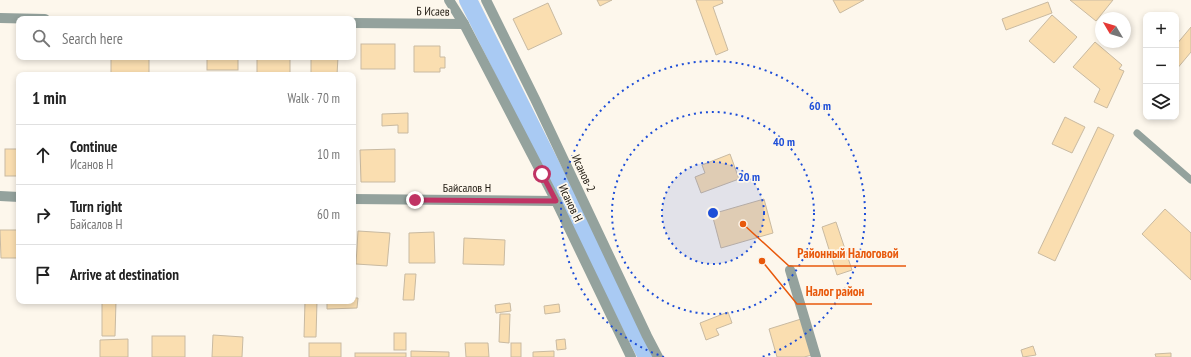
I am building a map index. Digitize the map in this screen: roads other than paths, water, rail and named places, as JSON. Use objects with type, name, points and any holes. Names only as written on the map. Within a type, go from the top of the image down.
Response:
[{"type":"street","name":"Исанов Н","points":[[449,0],[464,24],[556,201],[631,357]]},
{"type":"street","name":"Исанов-2","points":[[486,0],[658,357]]},
{"type":"street","points":[[0,18],[16,18]]},
{"type":"street","name":"Б Исаев","points":[[356,23],[464,24]]},
{"type":"street","points":[[0,196],[16,197]]},
{"type":"street","name":"Байсалов Н","points":[[356,199],[556,201]]},
{"type":"street","points":[[790,270],[816,357]]},
{"type":"lane","points":[[1137,133],[1191,180]]},
{"type":"waterway","points":[[468,0],[647,357]]},
{"type":"place","name":"Районный Налоговой","points":[[743,224]]},
{"type":"place","name":"Налог район","points":[[762,261]]}]
